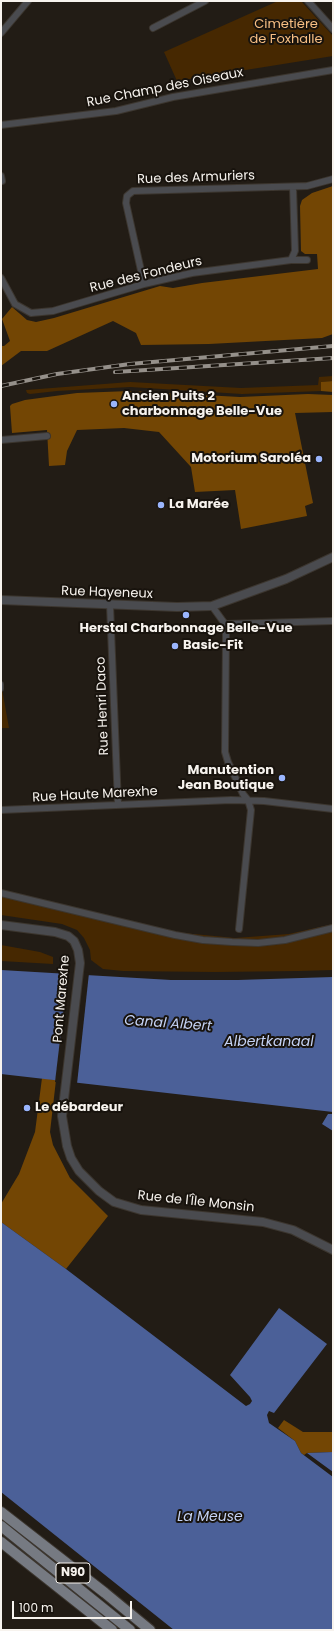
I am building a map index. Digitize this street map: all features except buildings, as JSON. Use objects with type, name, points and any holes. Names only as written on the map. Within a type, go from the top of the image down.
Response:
[{"type":"main road","name":"N90","points":[[1,1512],[69,1564],[148,1629]]},
{"type":"main road","name":"N90","points":[[1,1518],[148,1629]]},
{"type":"main road","name":"N90","points":[[1,1526],[130,1630]]},
{"type":"main road","points":[[1,1533],[48,1564]]},
{"type":"main road","name":"N90","points":[[1,1542],[112,1630]]},
{"type":"street","points":[[1,33],[28,1]]},
{"type":"street","points":[[153,28],[205,1]]},
{"type":"street","points":[[308,1],[333,29]]},
{"type":"street","name":"Rue Champ des Oiseaux","points":[[1,125],[116,110],[172,97],[333,70]]},
{"type":"street","points":[[1,176],[2,181]]},
{"type":"street","name":"Rue des Armuriers","points":[[144,284],[126,203],[127,196],[133,191],[277,186],[293,187],[307,186],[333,179]]},
{"type":"street","points":[[291,260],[294,251],[293,187]]},
{"type":"street","name":"Rue des Fondeurs","points":[[1,278],[15,304],[32,313],[53,311],[144,284],[192,273],[291,260],[307,260]]},
{"type":"street","points":[[1,440],[47,436]]},
{"type":"street","name":"Rue Hayeneux","points":[[1,600],[177,607],[212,606],[286,579],[333,556]]},
{"type":"street","name":"Rue Henri Daco","points":[[110,605],[118,805]]},
{"type":"street","points":[[212,606],[225,624],[225,752],[243,794],[248,800],[250,810],[239,929]]},
{"type":"street","points":[[225,624],[333,621]]},
{"type":"street","points":[[1,684],[1,689]]},
{"type":"street","name":"Rue Haute Marexhe","points":[[1,810],[248,800],[333,809]]},
{"type":"street","points":[[1,893],[175,935],[203,940],[251,943],[285,940],[333,928]]},
{"type":"street","name":"Pont Marexhe","points":[[1,925],[55,932],[68,936],[74,941],[78,950],[80,963],[66,1087]]},
{"type":"street","name":"Rue de l'Île Monsin","points":[[66,1087],[62,1116],[67,1146],[71,1158],[79,1171],[99,1192],[114,1202],[141,1210],[263,1222],[293,1230],[333,1250]]},
{"type":"green space","name":"Cimetière de Foxhalle","points":[[278,1],[301,1],[333,36],[333,56],[177,81],[164,52]]},
{"type":"green space","points":[[333,376],[333,381],[321,382],[321,391],[242,394],[130,387],[30,394],[27,393],[26,390],[130,382],[241,388],[318,385],[319,377]]},
{"type":"green space","points":[[2,689],[9,728],[1,728]]},
{"type":"green space","points":[[1,890],[173,932],[235,938],[289,934],[333,924],[333,970],[215,972],[123,971],[103,969],[91,960],[90,950],[84,938],[77,930],[62,924],[1,915]]},
{"type":"green space","points":[[1,945],[40,952],[53,957],[53,964],[1,961]]},
{"type":"shaded area","points":[[333,186],[333,334],[322,338],[209,344],[141,345],[136,333],[113,321],[47,351],[21,351],[1,366],[1,346],[4,346],[10,341],[2,319],[12,307],[27,320],[36,322],[160,286],[173,288],[318,269],[317,254],[305,254],[301,251],[300,206],[302,200],[312,193]]},
{"type":"shaded area","points":[[333,381],[333,392],[321,391],[321,382]]},
{"type":"shaded area","points":[[130,391],[240,397],[308,394],[333,395],[333,412],[295,413],[313,503],[305,506],[307,516],[241,529],[235,490],[195,492],[191,467],[159,432],[124,428],[77,430],[67,451],[65,465],[49,466],[47,430],[12,433],[10,406],[12,404],[25,400],[77,393]]},
{"type":"shaded area","points":[[42,1078],[56,1080],[50,1132],[53,1145],[70,1178],[108,1216],[66,1269],[1,1222],[1,1204],[19,1174],[35,1132]]},
{"type":"shaded area","points":[[284,1420],[303,1432],[333,1432],[333,1452],[307,1453],[304,1455],[301,1453],[295,1441],[278,1428]]},
{"type":"water","name":"Albertkanaal","points":[[1,970],[171,980],[238,980],[333,977],[333,1112],[1,1074]]},
{"type":"water","points":[[328,1114],[333,1114],[333,1131],[322,1124]]},
{"type":"water","name":"La Meuse","points":[[1,1222],[66,1269],[246,1406],[252,1401],[250,1397],[230,1375],[279,1308],[327,1344],[274,1413],[269,1411],[267,1415],[269,1423],[295,1441],[301,1453],[333,1477],[333,1630],[174,1630],[1,1492]]},
{"type":"water","points":[[333,1452],[333,1472],[307,1453]]},
{"type":"pier","points":[[68,972],[89,973],[77,1084],[55,1082]]},
{"type":"railway","points":[[1,386],[57,374],[130,364],[333,346]]},
{"type":"railway","points":[[115,372],[333,358]]},
{"type":"place","name":"Ancien Puits 2 charbonnage Belle-Vue","points":[[114,404]]},
{"type":"place","name":"Motorium Saroléa","points":[[319,459]]},
{"type":"place","name":"La Marée","points":[[161,505]]},
{"type":"place","name":"Herstal Charbonnage Belle-Vue","points":[[186,615]]},
{"type":"place","name":"Basic-Fit","points":[[175,646]]},
{"type":"place","name":"Manutention Jean Boutique","points":[[282,778]]},
{"type":"place","name":"Le débardeur","points":[[27,1108]]},
{"type":"water label","name":"Canal Albert","points":[[168,1024]]}]
